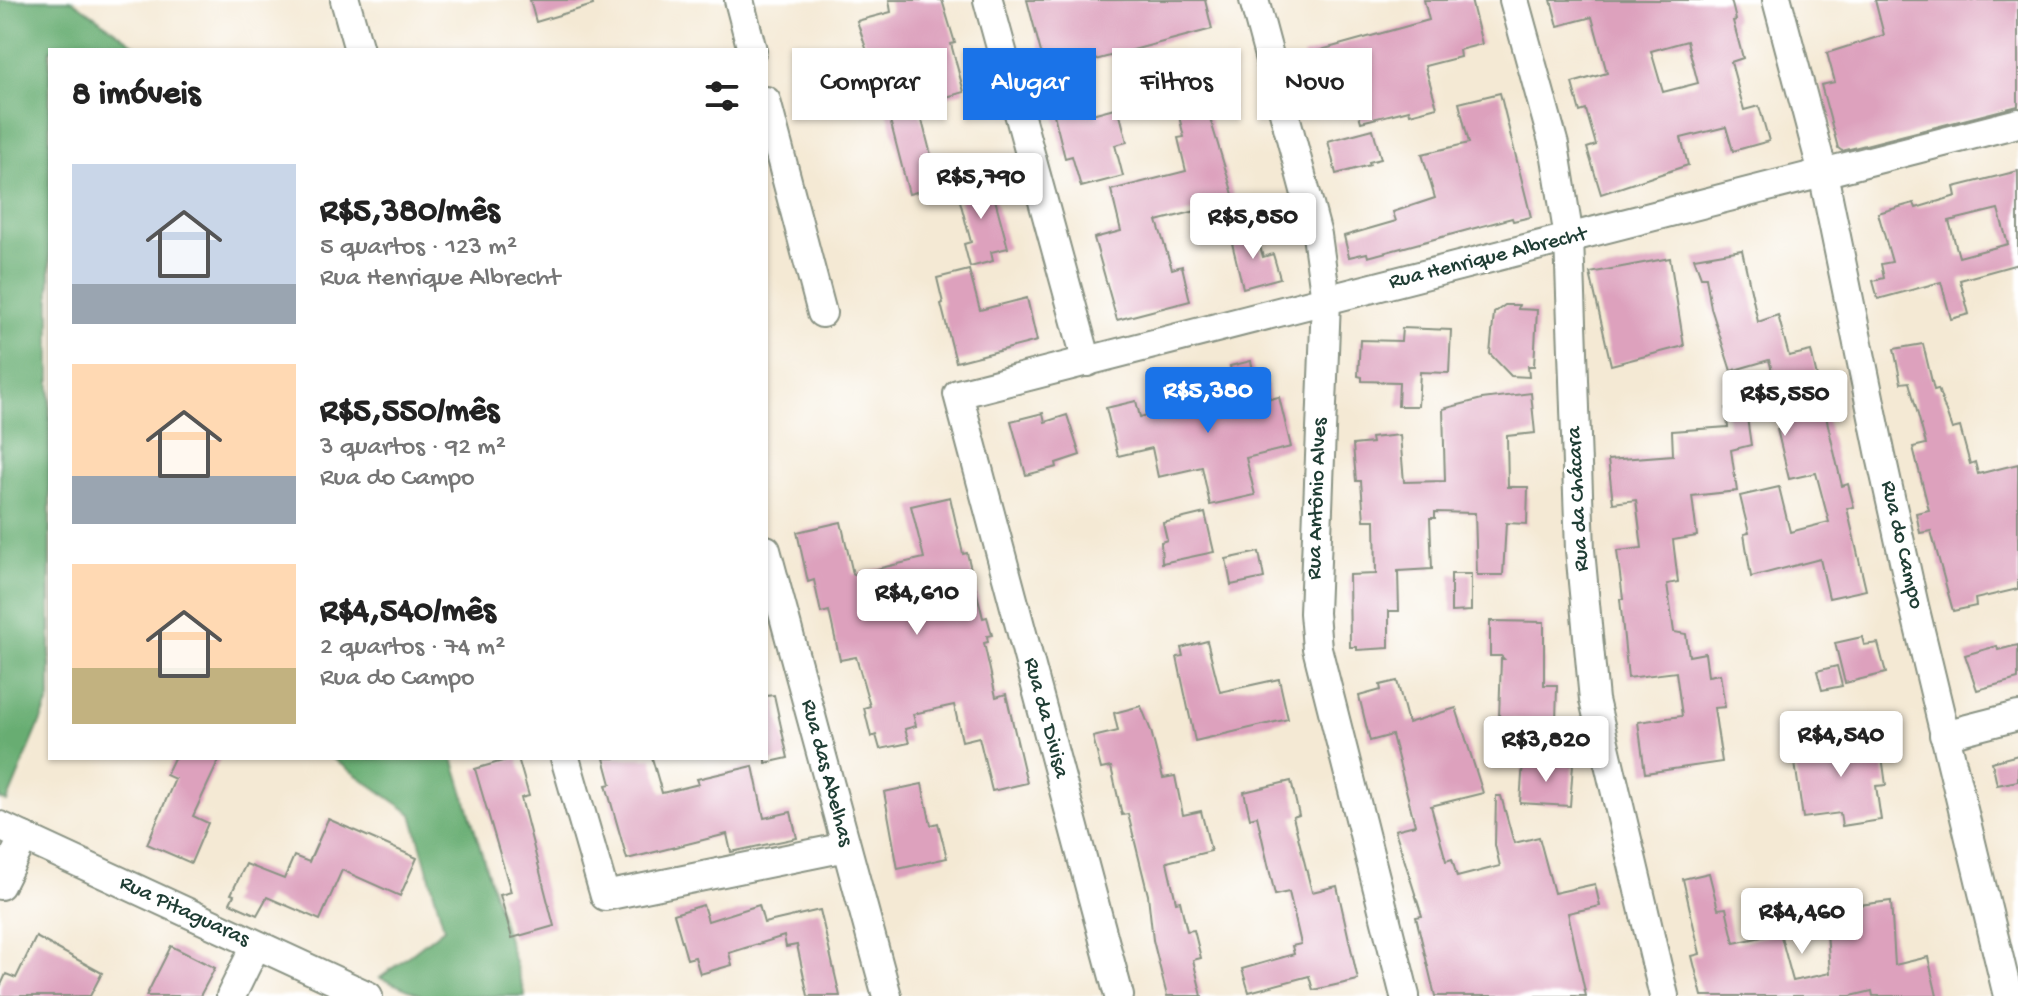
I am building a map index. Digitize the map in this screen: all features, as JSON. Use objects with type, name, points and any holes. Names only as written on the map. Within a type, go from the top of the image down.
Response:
[{"type":"street","points":[[345,0],[358,48]]},
{"type":"street","points":[[739,0],[751,48]]},
{"type":"street","points":[[988,0],[1087,362]]},
{"type":"street","name":"Rua Antônio Alves","points":[[1254,0],[1317,235],[1326,300],[1315,633],[1405,996]]},
{"type":"street","name":"Rua da Chácara","points":[[1514,0],[1554,145],[1569,238],[1580,550],[1594,700],[1664,996]]},
{"type":"street","name":"Rua do Campo","points":[[1777,0],[1823,173],[1884,471],[2008,996]]},
{"type":"street","points":[[768,109],[822,313]]},
{"type":"street","name":"Rua Henrique Albrecht","points":[[958,394],[2018,123]]},
{"type":"street","name":"Rua da Divisa","points":[[958,394],[1119,996]]},
{"type":"street","name":"Rua das Abelhas","points":[[768,557],[887,996]]},
{"type":"street","points":[[1944,735],[2018,716]]},
{"type":"street","points":[[566,760],[605,896],[846,847]]},
{"type":"street","points":[[0,885],[12,832]]},
{"type":"street","name":"Rua Pitaguaras","points":[[12,832],[368,996]]},
{"type":"street","points":[[231,996],[256,945]]},
{"type":"green space","points":[[0,0],[72,0],[139,48],[48,48],[48,704],[7,802],[0,799]]},
{"type":"green space","points":[[335,760],[454,760],[525,996],[423,996],[380,978],[444,928],[412,814]]},
{"type":"building","points":[[530,0],[592,0],[593,5],[536,22]]},
{"type":"building","points":[[889,0],[942,0],[955,43],[951,44],[963,92],[947,97],[947,48],[866,48],[857,21],[891,12]]},
{"type":"building","points":[[1027,0],[1205,0],[1212,29],[1140,48],[1112,48],[1112,56],[1096,60],[1096,48],[1040,48]]},
{"type":"building","points":[[1424,0],[1471,0],[1482,44],[1459,50],[1460,57],[1425,66],[1437,107],[1372,119],[1372,48],[1328,48],[1429,20]]},
{"type":"building","points":[[1551,0],[1731,0],[1743,58],[1731,62],[1744,110],[1759,106],[1769,141],[1733,151],[1726,127],[1681,138],[1688,165],[1601,194],[1587,148],[1596,145],[1586,110],[1580,112],[1572,83],[1607,73],[1592,17],[1558,26]],"holes":[[[1687,41],[1698,83],[1663,92],[1651,51]]]},
{"type":"building","points":[[1875,0],[2018,0],[2018,106],[1842,151],[1838,148],[1821,85],[1835,82],[1827,53],[1884,35]]},
{"type":"building","points":[[1500,93],[1531,217],[1513,221],[1512,218],[1368,257],[1367,253],[1349,257],[1344,236],[1396,221],[1393,212],[1435,198],[1422,154],[1469,143],[1459,103]]},
{"type":"building","points":[[1112,109],[1112,120],[1121,120],[1127,142],[1115,145],[1123,176],[1081,187],[1072,156],[1065,158],[1055,120],[1096,120],[1096,113]]},
{"type":"building","points":[[890,120],[922,120],[939,186],[909,194]]},
{"type":"building","points":[[1180,120],[1211,120],[1235,201],[1157,221],[1172,269],[1182,266],[1190,301],[1117,320],[1094,238],[1121,231],[1111,190],[1186,171],[1178,138],[1184,137]]},
{"type":"building","points":[[1373,129],[1381,159],[1336,174],[1328,141]]},
{"type":"building","points":[[2018,171],[2018,264],[1960,280],[1969,314],[1951,319],[1941,282],[1878,299],[1873,281],[1884,278],[1881,264],[1892,262],[1878,213],[1914,203],[1916,208],[1956,196],[1954,187]],"holes":[[[1998,209],[2008,244],[1959,257],[1949,221]]]},
{"type":"building","points":[[989,177],[1008,248],[991,252],[993,261],[970,267],[964,244],[971,242],[956,186]]},
{"type":"building","points":[[1256,232],[1263,257],[1273,254],[1280,278],[1243,288],[1231,239]]},
{"type":"building","points":[[1742,250],[1758,322],[1778,315],[1789,356],[1811,351],[1842,486],[1848,484],[1854,507],[1847,508],[1866,590],[1829,598],[1820,559],[1751,577],[1744,534],[1749,533],[1740,496],[1779,487],[1790,532],[1829,522],[1816,473],[1789,479],[1777,429],[1788,427],[1769,360],[1731,371],[1711,308],[1706,277],[1701,277],[1694,258]]},
{"type":"building","points":[[1670,258],[1684,346],[1611,365],[1590,273]]},
{"type":"building","points":[[969,270],[980,310],[1027,298],[1037,341],[956,362],[937,278]]},
{"type":"building","points":[[1505,305],[1537,310],[1534,366],[1528,366],[1529,377],[1511,376],[1490,354],[1494,313]]},
{"type":"building","points":[[1402,328],[1451,330],[1449,373],[1420,372],[1418,406],[1398,406],[1399,382],[1362,381],[1362,377],[1358,376],[1360,340],[1401,341]]},
{"type":"building","points":[[1923,344],[1934,390],[1938,389],[1952,429],[1960,427],[1970,464],[1975,462],[1978,474],[2018,464],[2018,589],[1975,599],[1976,606],[1953,611],[1931,531],[1920,533],[1916,513],[1929,510],[1913,447],[1926,444],[1909,382],[1901,383],[1894,349]]},
{"type":"building","points":[[1251,361],[1257,386],[1267,384],[1270,399],[1279,397],[1291,447],[1246,458],[1255,495],[1210,505],[1202,467],[1158,477],[1152,448],[1118,456],[1106,408],[1136,401],[1140,417],[1189,405],[1188,400],[1235,389],[1230,366]]},
{"type":"building","points":[[1531,393],[1535,433],[1507,436],[1508,487],[1528,487],[1527,524],[1506,523],[1503,575],[1477,575],[1475,513],[1435,512],[1435,518],[1430,518],[1432,569],[1398,571],[1399,611],[1389,611],[1389,648],[1357,650],[1357,647],[1350,647],[1349,575],[1376,574],[1375,520],[1364,520],[1361,481],[1356,481],[1353,445],[1372,443],[1371,438],[1400,435],[1404,482],[1445,481],[1443,409],[1482,399]]},
{"type":"building","points":[[1745,404],[1751,445],[1731,450],[1737,491],[1692,496],[1697,536],[1673,540],[1678,582],[1667,584],[1674,632],[1686,634],[1689,656],[1705,653],[1708,676],[1720,674],[1725,707],[1714,708],[1722,762],[1645,773],[1638,722],[1682,716],[1676,672],[1628,678],[1617,551],[1642,548],[1636,500],[1613,503],[1608,460],[1673,455],[1672,431],[1728,427],[1726,408]]},
{"type":"building","points":[[1043,413],[1045,422],[1067,415],[1080,455],[1056,463],[1057,467],[1026,475],[1011,421]]},
{"type":"building","points":[[950,497],[963,554],[967,553],[983,618],[987,617],[992,635],[987,636],[988,642],[984,643],[996,697],[1006,694],[1027,783],[992,791],[979,737],[962,741],[954,705],[913,714],[916,726],[905,729],[909,743],[880,749],[876,735],[871,737],[864,708],[870,706],[856,657],[840,660],[829,611],[821,613],[814,580],[808,582],[797,532],[841,522],[853,574],[859,573],[924,558],[911,506]]},
{"type":"building","points":[[1205,513],[1214,552],[1162,563],[1161,542],[1167,540],[1163,523]]},
{"type":"building","points":[[1259,552],[1264,578],[1231,585],[1226,559]]},
{"type":"building","points":[[1451,574],[1471,574],[1471,611],[1451,612]]},
{"type":"building","points":[[1490,621],[1544,622],[1544,685],[1557,685],[1556,722],[1499,718],[1501,659],[1504,659],[1490,656]]},
{"type":"building","points":[[1862,637],[1864,645],[1878,643],[1886,673],[1845,683],[1835,643]]},
{"type":"building","points":[[1207,641],[1220,692],[1279,679],[1288,719],[1195,741],[1177,657],[1183,656],[1181,648]]},
{"type":"building","points":[[2018,645],[2018,679],[1977,690],[1965,655],[1997,646],[1998,650]]},
{"type":"building","points":[[1837,666],[1842,686],[1822,690],[1817,671]]},
{"type":"building","points":[[1397,681],[1408,723],[1456,708],[1483,793],[1431,806],[1446,861],[1452,859],[1457,877],[1500,866],[1495,845],[1496,796],[1501,796],[1514,843],[1539,837],[1554,893],[1595,884],[1600,906],[1568,913],[1586,996],[1435,996],[1416,917],[1422,916],[1395,830],[1415,825],[1392,735],[1370,741],[1359,696],[1381,690],[1380,685]]},
{"type":"building","points":[[774,695],[788,758],[766,763],[768,760],[768,696]]},
{"type":"building","points":[[1141,706],[1163,778],[1175,776],[1183,815],[1201,811],[1211,851],[1167,862],[1176,902],[1180,901],[1187,931],[1194,930],[1201,958],[1193,960],[1202,996],[1167,996],[1153,940],[1148,895],[1128,814],[1122,815],[1111,767],[1101,769],[1093,737],[1118,731],[1114,713]]},
{"type":"building","points":[[1879,735],[1886,785],[1876,786],[1881,820],[1842,826],[1840,813],[1803,818],[1793,749]]},
{"type":"building","points":[[2018,755],[2018,781],[1997,785],[1992,762]]},
{"type":"building","points":[[173,760],[219,760],[193,816],[208,823],[191,863],[147,844],[175,779],[166,775]]},
{"type":"building","points":[[506,760],[519,760],[529,796],[521,798],[554,926],[512,938],[500,895],[511,892],[475,769]]},
{"type":"building","points":[[605,760],[653,760],[662,793],[699,784],[697,779],[753,766],[764,818],[791,812],[797,838],[731,852],[727,834],[627,859],[606,785],[611,784]]},
{"type":"building","points":[[1523,761],[1573,764],[1570,806],[1520,803]]},
{"type":"building","points":[[1291,781],[1299,815],[1293,817],[1312,892],[1337,886],[1358,980],[1313,990],[1309,976],[1249,992],[1242,969],[1294,954],[1292,946],[1301,944],[1289,892],[1275,895],[1257,816],[1250,818],[1244,792]]},
{"type":"building","points":[[922,784],[931,825],[938,823],[947,858],[898,869],[884,792]]},
{"type":"building","points":[[328,819],[417,858],[400,896],[342,870],[320,920],[267,897],[257,915],[230,903],[234,895],[231,894],[246,864],[284,879],[294,856],[309,862]]},
{"type":"building","points":[[1709,873],[1718,909],[1726,908],[1734,943],[1780,933],[1793,981],[1830,973],[1827,932],[1845,929],[1844,907],[1891,901],[1895,965],[1928,957],[1937,996],[1873,996],[1872,991],[1851,996],[1702,996],[1692,956],[1700,954],[1683,879]]},
{"type":"building","points":[[703,905],[708,921],[759,905],[764,923],[820,910],[840,996],[808,996],[797,945],[786,947],[784,936],[729,953],[732,965],[700,974],[695,957],[687,959],[674,914]]},
{"type":"building","points":[[36,937],[102,973],[90,996],[0,996],[6,974],[16,978]]},
{"type":"building","points":[[171,946],[215,968],[200,996],[146,996]]}]
